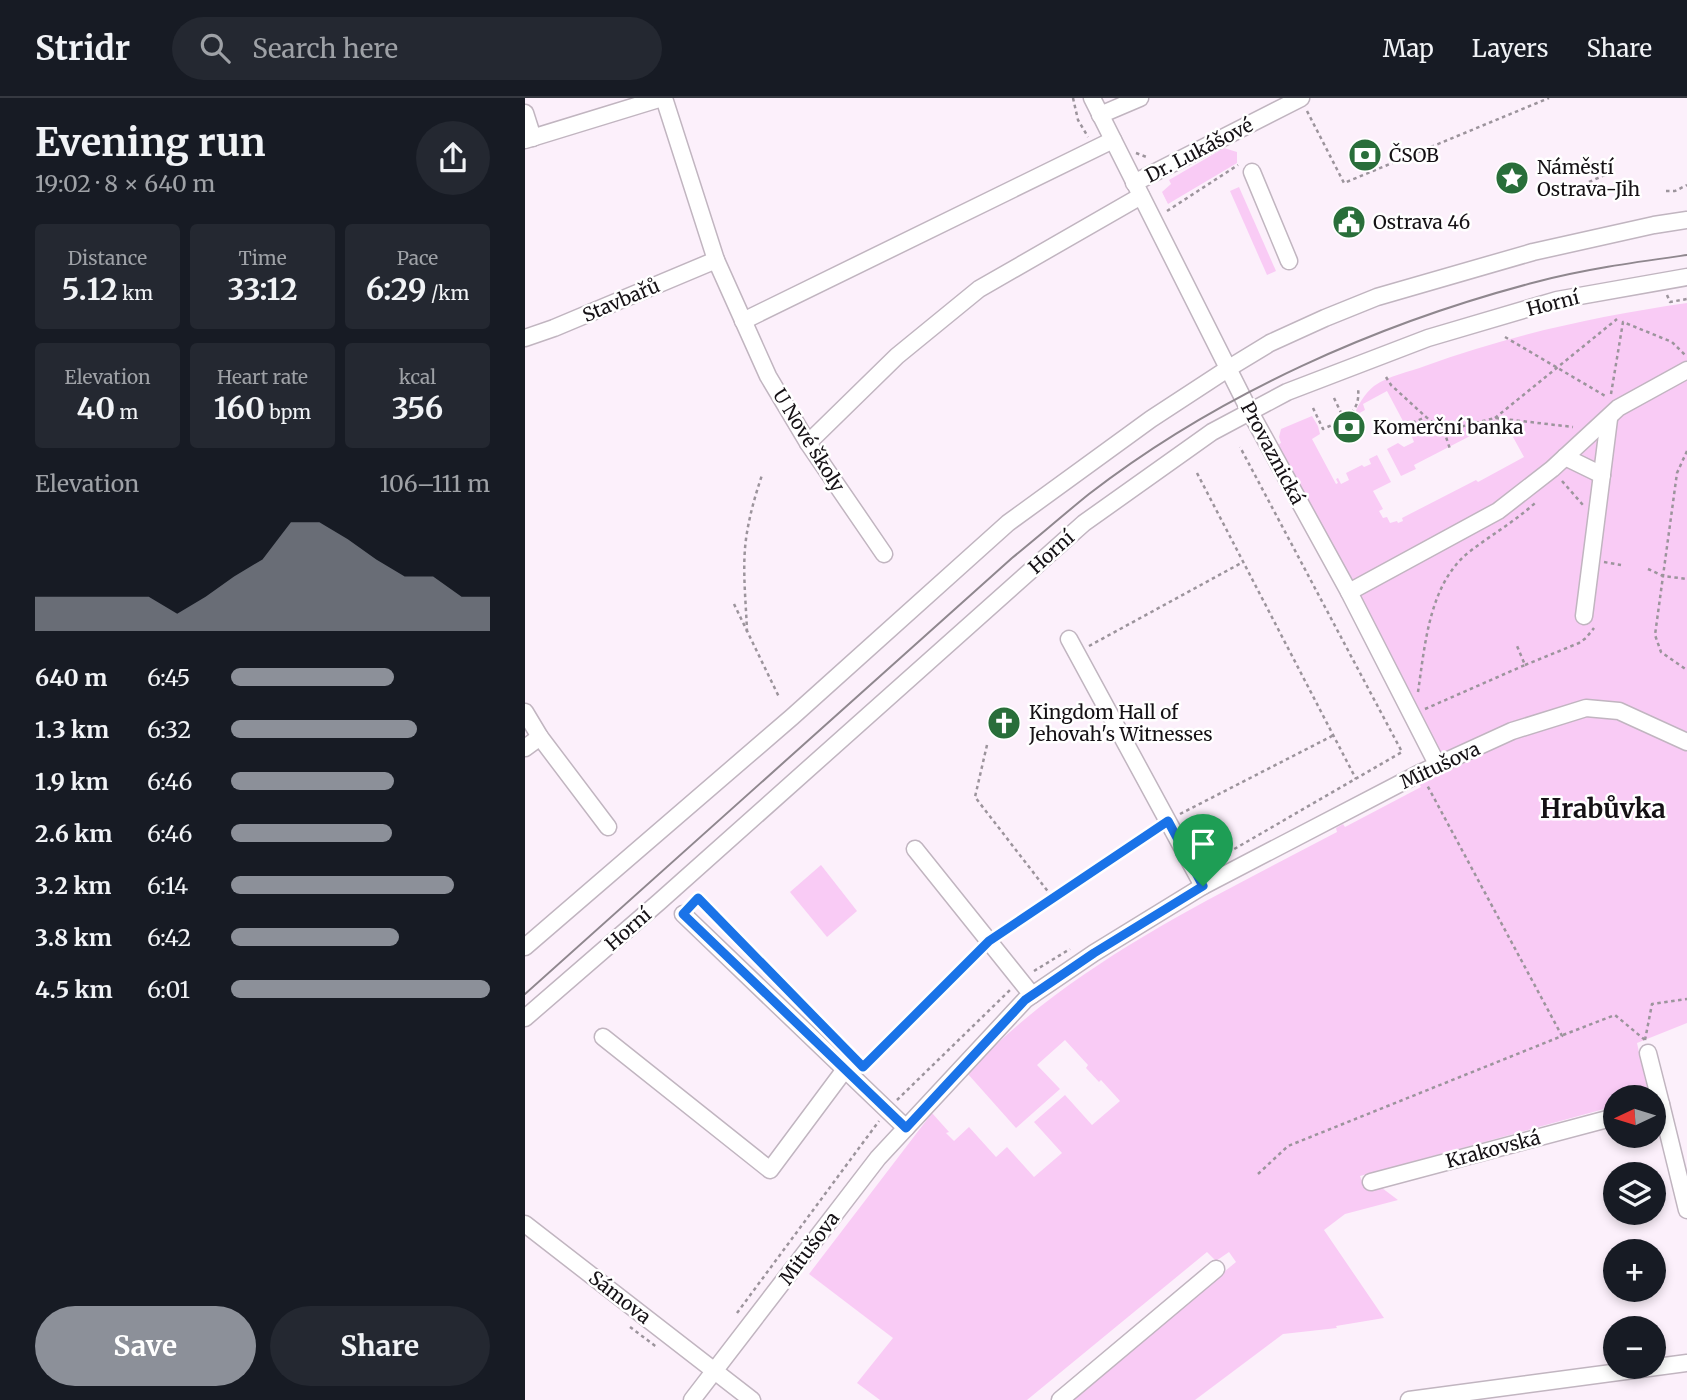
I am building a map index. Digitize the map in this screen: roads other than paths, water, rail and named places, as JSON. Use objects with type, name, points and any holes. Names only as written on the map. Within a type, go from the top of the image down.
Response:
[{"type":"street","points":[[525,113],[529,139],[663,98]]},
{"type":"street","name":"U Nové školy","points":[[663,98],[716,260],[768,376],[808,443],[884,554]]},
{"type":"street","name":"Provaznická","points":[[1092,98],[1249,410],[1349,592],[1437,764]]},
{"type":"street","points":[[1100,115],[1140,98]]},
{"type":"street","name":"Dr. Lukášové","points":[[808,443],[897,356],[979,289],[1137,190],[1301,98]]},
{"type":"street","points":[[743,321],[1113,140]]},
{"type":"street","points":[[1249,166],[1289,261]]},
{"type":"street","points":[[525,947],[792,717],[1008,523],[1151,419],[1229,368],[1271,343],[1377,298],[1532,252],[1687,220]]},
{"type":"street","name":"Stavbařů","points":[[525,338],[716,260]]},
{"type":"street","name":"Horní","points":[[525,1018],[670,893],[1084,523],[1212,432],[1287,392],[1428,338],[1557,300],[1687,277]]},
{"type":"street","points":[[1349,592],[1498,510],[1552,469],[1618,408],[1687,370]]},
{"type":"street","points":[[1584,616],[1609,419]]},
{"type":"street","points":[[1565,457],[1602,475]]},
{"type":"street","points":[[1073,646],[1203,886]]},
{"type":"street","name":"Mitušova","points":[[715,1371],[878,1158],[1032,995],[1094,953],[1203,886],[1437,764],[1512,732],[1586,708],[1619,711],[1687,742]]},
{"type":"street","points":[[525,712],[540,737],[608,827]]},
{"type":"street","points":[[525,748],[540,737]]},
{"type":"street","points":[[915,849],[1032,995]]},
{"type":"street","points":[[683,914],[906,1128]]},
{"type":"street","points":[[603,1037],[770,1170],[846,1068]]},
{"type":"street","points":[[1647,1046],[1654,1085]]},
{"type":"street","name":"Krakovská","points":[[1371,1182],[1603,1120]]},
{"type":"street","points":[[1666,1136],[1687,1210]]},
{"type":"street","name":"Sámova","points":[[525,1224],[752,1400]]},
{"type":"street","points":[[1060,1400],[1216,1269]]},
{"type":"street","points":[[1409,1400],[1687,1363]]},
{"type":"street","points":[[692,1400],[715,1371]]},
{"type":"tram line","points":[[525,994],[1012,558],[1089,494],[1191,424],[1302,366],[1418,318],[1555,277],[1687,255]]},
{"type":"place","name":"ČSOB","points":[[1365,155]]},
{"type":"place","name":"Náměstí Ostrava-Jih","points":[[1512,178]]},
{"type":"place","name":"Ostrava 46","points":[[1349,222]]},
{"type":"place","name":"Komerční banka","points":[[1349,427]]},
{"type":"place","name":"Kingdom Hall of Jehovah's Witnesses","points":[[1004,723]]},
{"type":"district","name":"Hrabůvka","points":[[1603,808]]}]
